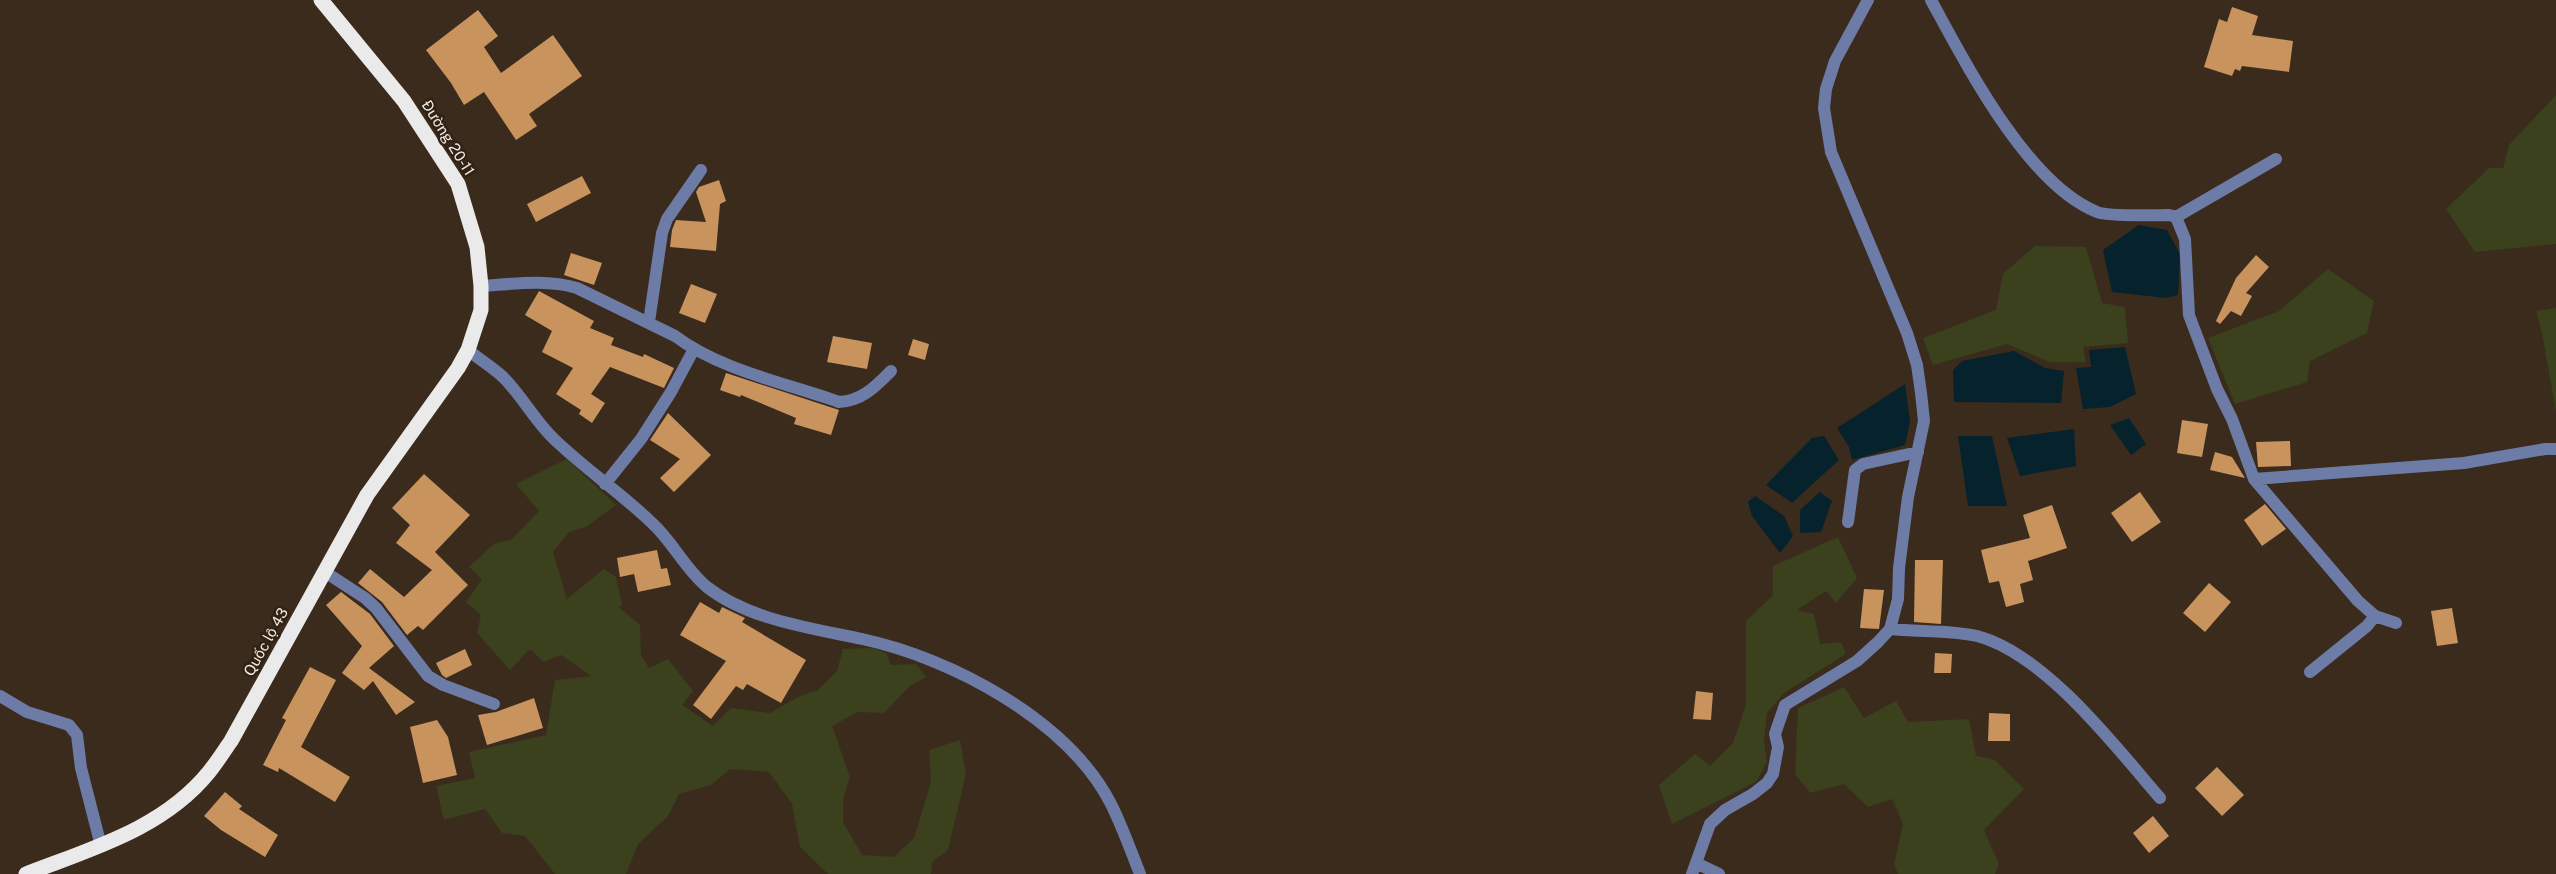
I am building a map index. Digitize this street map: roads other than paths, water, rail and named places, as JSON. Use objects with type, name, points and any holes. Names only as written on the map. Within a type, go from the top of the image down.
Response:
[{"type":"highway","name":"Đường 20-11","points":[[321,0],[393,86],[458,184],[477,248],[481,286],[481,310],[468,350]]},
{"type":"highway","name":"Quốc lộ 43","points":[[26,874],[101,846],[134,831],[160,816],[208,773],[231,741],[367,495],[448,383],[468,350]]},
{"type":"street","points":[[1719,874],[1694,869],[1710,824],[1725,810],[1754,794],[1773,774],[1778,747],[1775,734],[1785,705],[1857,661],[1890,629],[1898,599],[1899,568],[1908,497],[1924,421],[1916,365],[1907,333],[1830,152],[1826,136],[1824,108],[1826,89],[1836,61],[1868,0]]},
{"type":"street","points":[[1931,0],[2013,138],[2045,175],[2076,200],[2099,213],[2168,215],[2176,217],[2276,159]]},
{"type":"street","points":[[649,322],[662,233],[667,219],[701,170]]},
{"type":"street","points":[[2176,217],[2185,239],[2189,315],[2217,389],[2232,418],[2254,479],[2358,601],[2375,616],[2396,623]]},
{"type":"street","points":[[481,286],[562,283],[577,288],[649,322],[719,362],[839,402],[850,402],[870,392],[891,371]]},
{"type":"street","points":[[605,484],[641,439],[671,392],[694,349]]},
{"type":"street","points":[[468,350],[504,378],[551,436],[654,524],[707,586],[731,603],[821,631],[888,645],[954,671],[990,688],[1043,724],[1089,772],[1110,803],[1140,874]]},
{"type":"street","points":[[2254,479],[2464,463],[2544,449],[2556,450]]},
{"type":"street","points":[[1848,522],[1855,470],[1863,464],[1918,452]]},
{"type":"street","points":[[325,572],[365,598],[376,608],[428,676],[443,685],[494,704]]},
{"type":"street","points":[[2310,672],[2367,626],[2375,616]]},
{"type":"street","points":[[1890,629],[1967,634],[2014,651],[2082,711],[2160,798]]},
{"type":"street","points":[[0,696],[27,712],[69,725],[76,735],[81,768],[101,846]]},
{"type":"water","points":[[2139,225],[2167,230],[2180,254],[2178,295],[2166,298],[2112,292],[2103,250]]},
{"type":"water","points":[[2125,347],[2136,394],[2110,407],[2083,409],[2076,368],[2091,367],[2089,350]]},
{"type":"water","points":[[2014,351],[2045,368],[2064,371],[2061,403],[1954,402],[1953,370],[1962,361]]},
{"type":"water","points":[[1905,384],[1910,422],[1905,445],[1852,460],[1849,447],[1837,428]]},
{"type":"water","points":[[2129,418],[2146,444],[2131,455],[2110,425]]},
{"type":"water","points":[[2074,429],[2076,466],[2020,476],[2007,438]]},
{"type":"water","points":[[1824,436],[1839,460],[1792,503],[1766,485],[1812,438]]},
{"type":"water","points":[[1958,436],[1992,436],[2007,506],[1968,506]]},
{"type":"water","points":[[1820,492],[1832,501],[1821,532],[1800,533],[1800,510]]},
{"type":"water","points":[[1755,496],[1784,516],[1793,536],[1780,553],[1752,516],[1748,502]]}]
